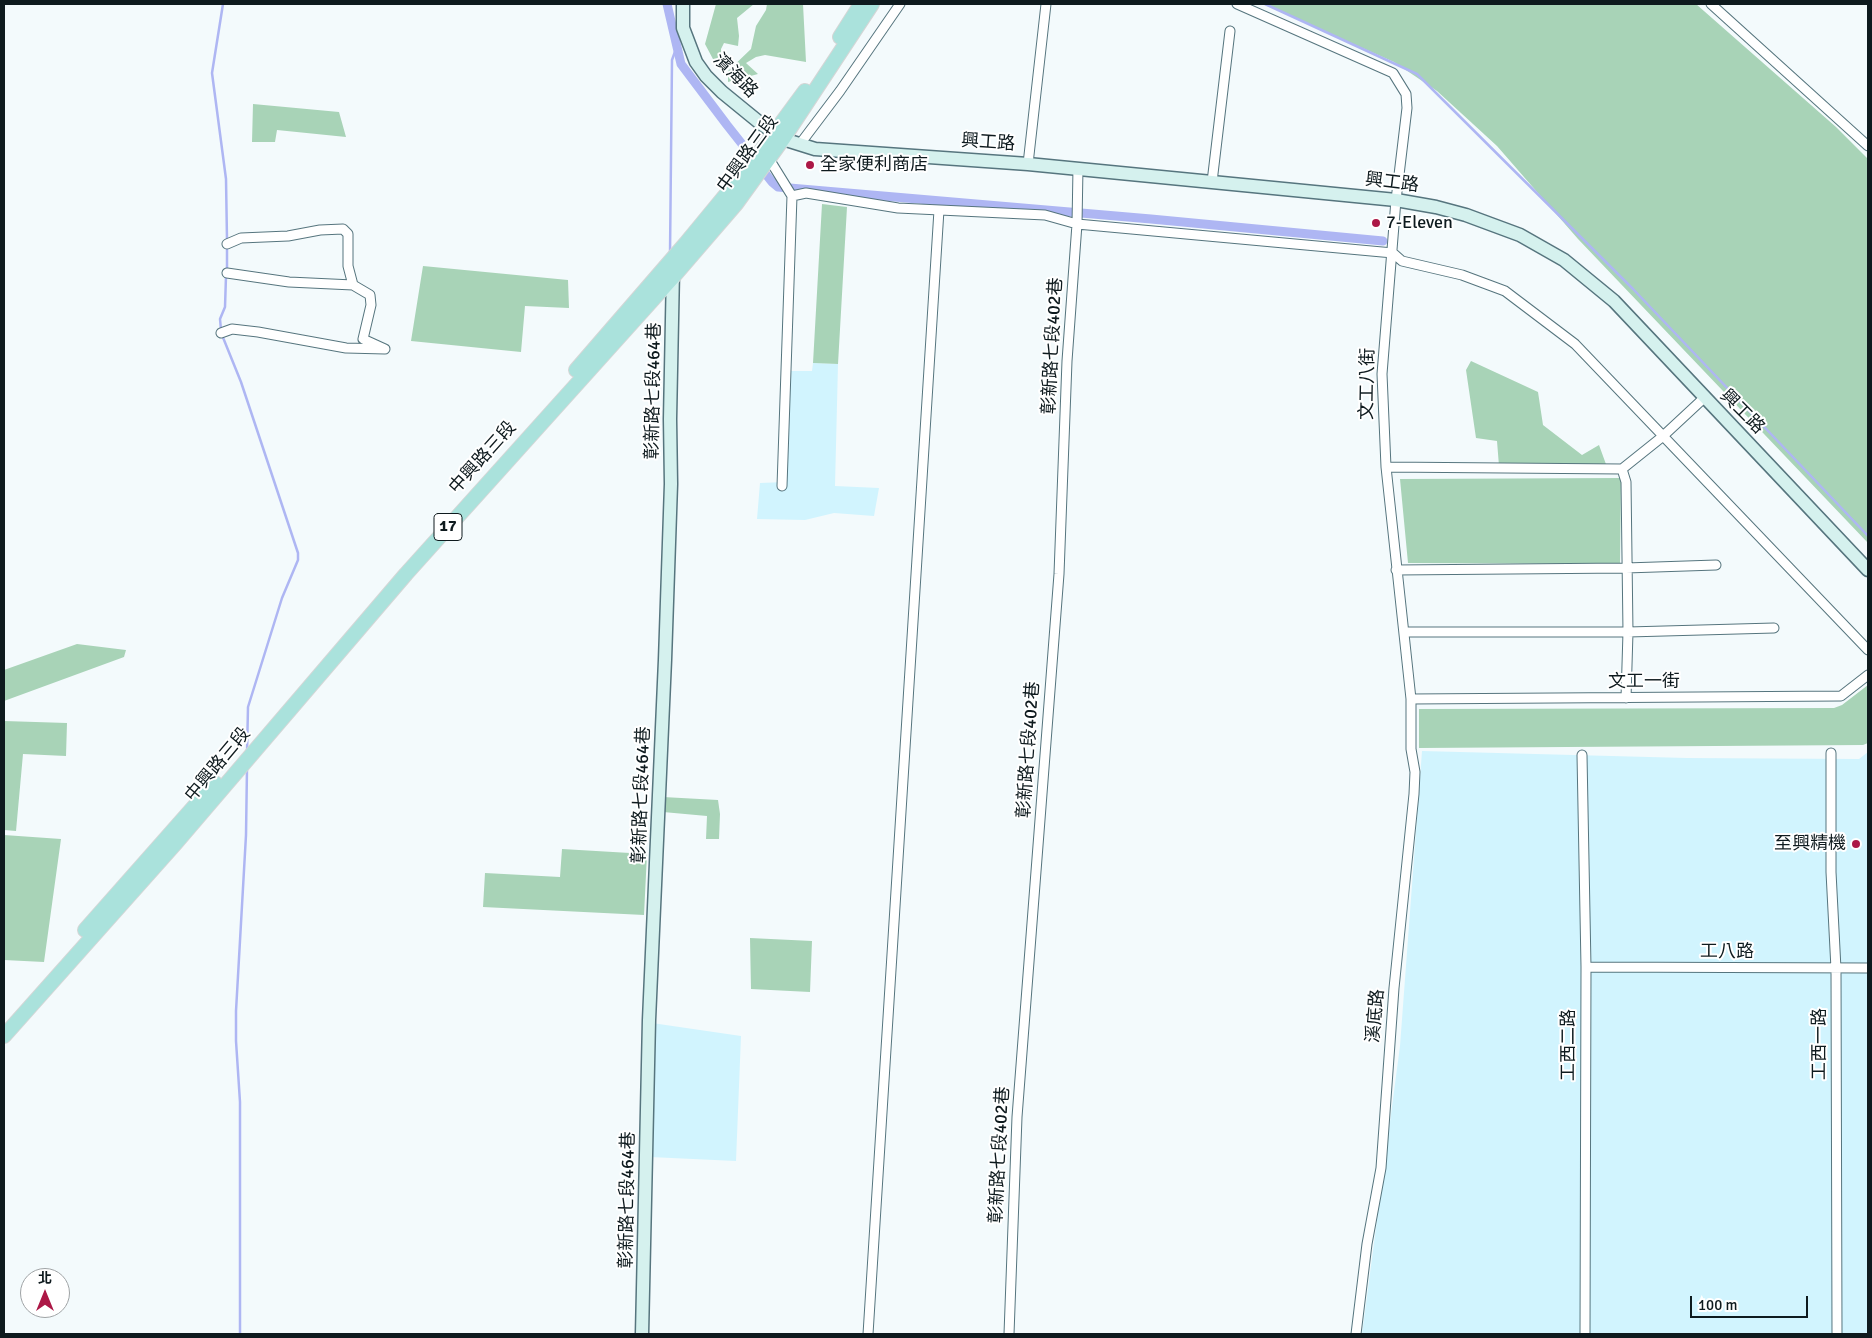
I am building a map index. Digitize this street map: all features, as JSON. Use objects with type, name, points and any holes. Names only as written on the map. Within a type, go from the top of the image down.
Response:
[{"type":"main road","name":"中興路三段","points":[[4,1036],[175,844],[406,574],[674,276],[736,204],[769,158],[779,136],[861,4]]},
{"type":"main road","name":"中興路三段","points":[[779,136],[872,4]]},
{"type":"main road","name":"中興路三段","points":[[4,1022],[673,257],[769,158]]},
{"type":"street","name":"濱海路","points":[[683,4],[683,28],[696,62],[722,92],[779,136]]},
{"type":"street","points":[[800,144],[840,91],[900,4]]},
{"type":"street","points":[[1028,164],[1046,4]]},
{"type":"street","name":"文工八街","points":[[1237,4],[1393,73],[1406,94],[1407,108],[1396,200],[1382,374],[1386,467],[1396,570],[1412,699]]},
{"type":"street","points":[[1711,4],[1868,146]]},
{"type":"street","points":[[1212,182],[1230,32]]},
{"type":"street","name":"興工路","points":[[779,136],[815,149],[1078,168],[1396,200],[1466,214],[1520,235],[1564,260],[1614,301],[1868,570]]},
{"type":"street","points":[[769,158],[791,193],[782,486]]},
{"type":"street","name":"彰新路七段402巷","points":[[1009,1334],[1017,1117],[1059,574],[1068,361],[1077,224],[1078,168]]},
{"type":"street","points":[[791,193],[806,193],[898,208],[1045,215],[1077,224],[1393,253],[1402,261],[1462,275],[1505,291],[1575,344],[1868,650]]},
{"type":"street","points":[[868,1334],[939,210]]},
{"type":"street","points":[[227,244],[241,238],[288,236],[311,231],[343,229],[348,234],[348,266],[353,285]]},
{"type":"street","name":"彰新路七段464巷","points":[[642,1334],[650,1020],[671,494],[670,419],[673,257]]},
{"type":"street","points":[[221,333],[232,330],[258,332],[346,348],[385,349],[364,339],[371,305],[370,295],[353,285],[289,282],[226,273]]},
{"type":"street","points":[[1386,467],[1622,470],[1662,437],[1704,398]]},
{"type":"street","points":[[1622,470],[1626,482],[1628,632],[1626,698]]},
{"type":"street","points":[[1396,570],[1626,568],[1716,565]]},
{"type":"street","points":[[1405,632],[1628,632],[1774,628]]},
{"type":"street","name":"文工一街","points":[[1412,699],[1841,696],[1868,675]]},
{"type":"street","name":"溪底路","points":[[1356,1334],[1367,1244],[1381,1168],[1394,988],[1408,862],[1415,772],[1410,749],[1412,699]]},
{"type":"street","name":"工西一路","points":[[1832,753],[1832,872],[1836,969],[1837,1334]]},
{"type":"street","name":"工西二路","points":[[1582,755],[1586,967],[1585,1334]]},
{"type":"street","name":"工八路","points":[[1586,967],[1868,968]]},
{"type":"shaded area","points":[[813,363],[838,364],[835,486],[879,488],[874,516],[834,513],[805,520],[757,519],[760,483],[785,482],[791,371],[812,371]]},
{"type":"shaded area","points":[[1422,751],[1687,758],[1859,759],[1868,752],[1868,1334],[1362,1334],[1400,1046]]},
{"type":"shaded area","points":[[652,1023],[741,1036],[736,1161],[650,1157]]},
{"type":"green space","points":[[716,4],[754,4],[737,18],[738,46],[724,43],[721,49],[721,63],[714,61],[705,44]]},
{"type":"green space","points":[[767,4],[803,4],[806,62],[765,55],[756,57],[746,63],[758,74],[728,82],[728,71],[751,49],[756,26],[766,10]]},
{"type":"green space","points":[[1263,4],[1696,4],[1836,127],[1868,159],[1868,543],[1578,239],[1497,146],[1437,91],[1394,62]]},
{"type":"green space","points":[[253,104],[339,112],[346,137],[277,130],[275,142],[252,142]]},
{"type":"green space","points":[[822,204],[847,207],[838,364],[813,363]]},
{"type":"green space","points":[[423,266],[568,280],[569,308],[525,306],[521,352],[411,341]]},
{"type":"green space","points":[[1471,361],[1538,392],[1543,425],[1582,455],[1599,445],[1607,467],[1499,466],[1497,441],[1476,438],[1466,370]]},
{"type":"green space","points":[[1621,478],[1620,564],[1408,563],[1400,479]]},
{"type":"green space","points":[[77,644],[126,650],[124,657],[4,701],[4,670]]},
{"type":"green space","points":[[1868,685],[1868,743],[1863,745],[1419,748],[1419,709],[1834,708],[1842,705]]},
{"type":"green space","points":[[4,721],[67,723],[66,756],[23,754],[16,831],[4,830]]},
{"type":"green space","points":[[663,797],[718,800],[720,814],[719,839],[706,839],[707,816],[663,812]]},
{"type":"green space","points":[[4,835],[61,839],[44,962],[4,960]]},
{"type":"green space","points":[[562,849],[647,854],[644,915],[483,907],[485,873],[560,877]]},
{"type":"green space","points":[[750,938],[812,941],[810,992],[751,989]]},
{"type":"waterway","points":[[223,4],[212,73],[226,179],[227,240]]},
{"type":"waterway","points":[[667,4],[681,64],[727,125],[778,187],[1383,241]]},
{"type":"waterway","points":[[1265,4],[1417,74],[1633,289],[1868,536]]},
{"type":"waterway","points":[[670,254],[672,60],[677,46]]},
{"type":"waterway","points":[[227,246],[227,270]]},
{"type":"waterway","points":[[221,330],[220,319],[225,307],[226,276]]},
{"type":"waterway","points":[[222,335],[241,382],[298,553],[298,560],[282,598],[248,707],[247,753]]},
{"type":"waterway","points":[[240,1334],[240,1102],[236,1011],[246,835],[247,768]]},
{"type":"place","name":"全家便利商店","points":[[810,165]]},
{"type":"place","name":"7-Eleven","points":[[1376,223]]},
{"type":"place","name":"至興精機","points":[[1856,844]]}]
